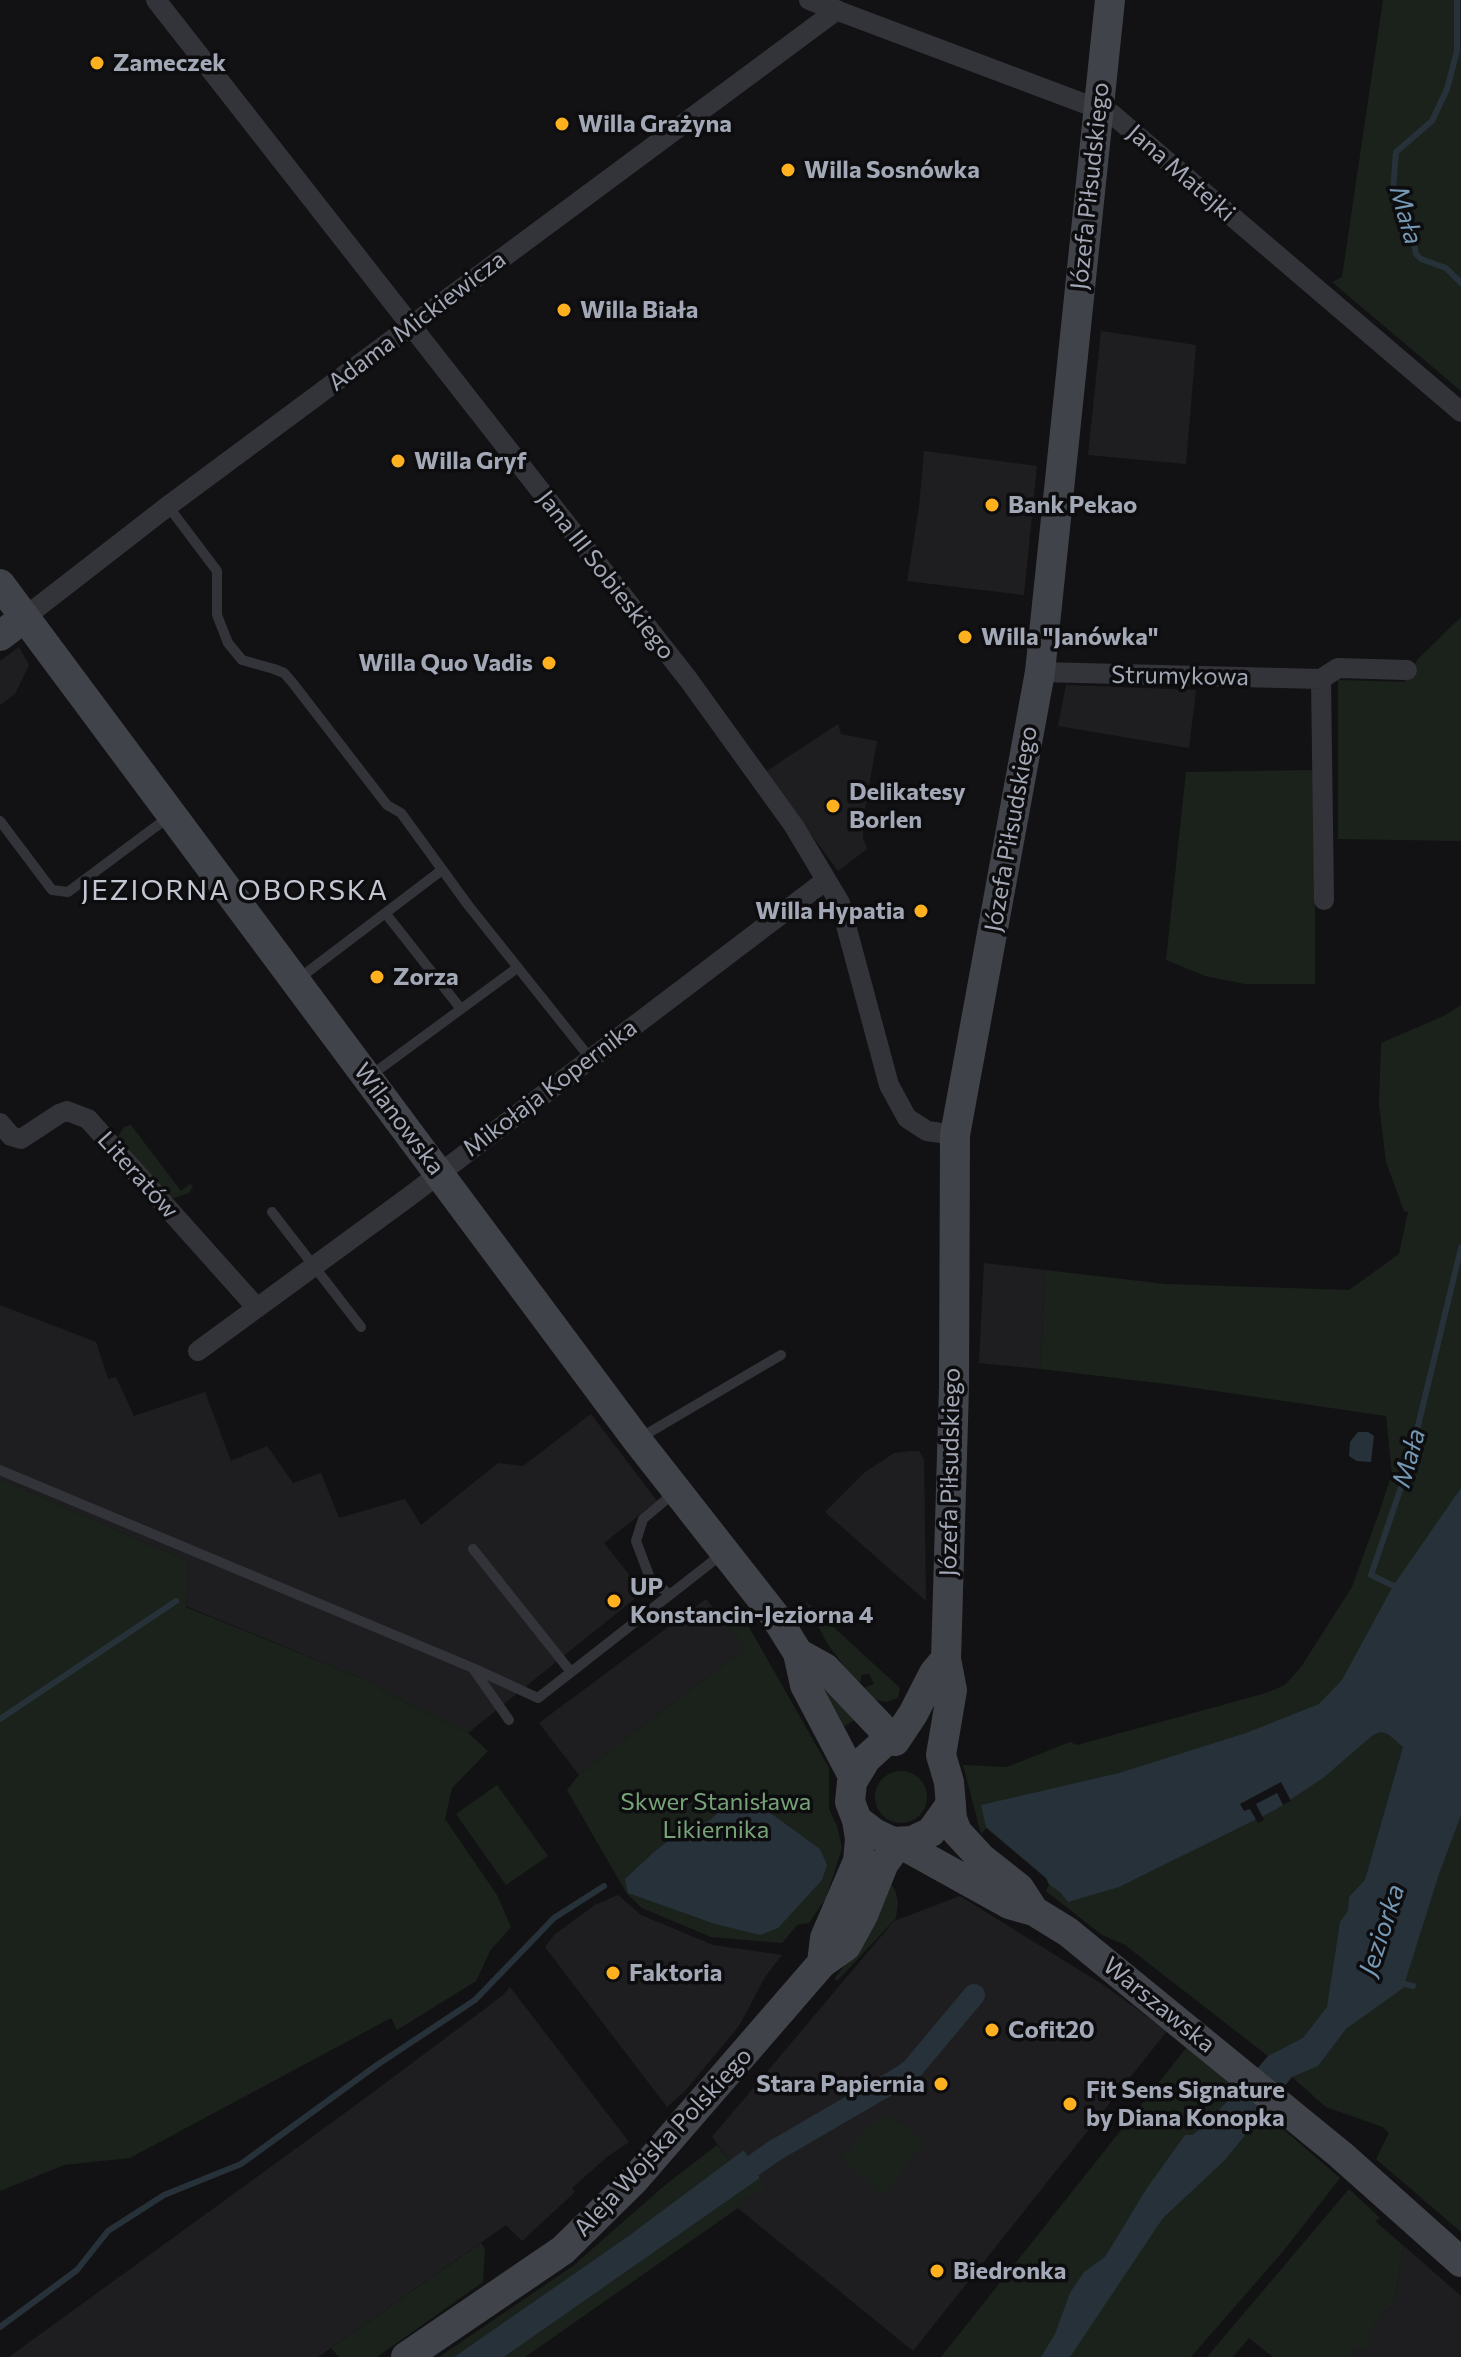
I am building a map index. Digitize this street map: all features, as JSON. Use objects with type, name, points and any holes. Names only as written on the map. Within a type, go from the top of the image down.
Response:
[{"type":"street","name":"Jana III Sobieskiego","points":[[156,0],[688,679],[794,826],[840,903],[889,1085],[907,1118],[927,1131],[955,1135]]},
{"type":"street","name":"Jana Matejki","points":[[809,0],[1112,114],[1461,412]]},
{"type":"street","name":"Józefa Piłsudskiego","points":[[945,1773],[941,1746],[952,1690],[946,1659],[954,1387],[955,1135],[1040,672],[1110,0]]},
{"type":"street","name":"Adama Mickiewicza","points":[[0,636],[168,506],[837,10]]},
{"type":"street","name":"Wilanowska","points":[[0,584],[637,1440],[775,1616],[798,1653],[805,1685],[842,1750],[854,1778]]},
{"type":"street","name":"Strumykowa","points":[[1040,672],[1321,679],[1338,668],[1407,670]]},
{"type":"street","points":[[1321,679],[1324,900]]},
{"type":"street","name":"Mikołaja Kopernika","points":[[198,1351],[825,881]]},
{"type":"street","name":"Literatów","points":[[0,1123],[11,1136],[21,1139],[67,1111],[88,1119],[257,1308]]},
{"type":"street","name":"Wilanowska","points":[[798,1653],[825,1668],[891,1740]]},
{"type":"street","points":[[891,1740],[945,1773],[949,1782],[951,1804],[931,1832],[912,1841],[909,1850],[881,1838],[857,1820],[850,1802],[854,1778],[866,1759],[891,1740],[913,1714],[934,1673],[946,1659]]},
{"type":"street","name":"Warszawska","points":[[951,1804],[954,1826],[966,1843],[1019,1888],[1034,1911]]},
{"type":"street","name":"Aleja Wojska Polskiego","points":[[822,1963],[825,1938],[858,1861],[860,1839],[857,1820]]},
{"type":"street","name":"Warszawska","points":[[909,1850],[1009,1904],[1034,1911],[1094,1951],[1341,2155],[1461,2262]]},
{"type":"street","name":"Aleja Wojska Polskiego","points":[[406,2357],[533,2272],[591,2224],[675,2135],[822,1963],[846,1946],[854,1935],[884,1863],[909,1850]]},
{"type":"lane","points":[[168,506],[217,571],[217,615],[228,643],[242,660],[274,669],[292,682],[387,805],[401,813],[517,968],[590,1058]]},
{"type":"lane","points":[[0,821],[52,890],[68,892],[172,815]]},
{"type":"lane","points":[[296,980],[442,870]]},
{"type":"lane","points":[[386,914],[461,1009]]},
{"type":"lane","points":[[368,1077],[517,968]]},
{"type":"lane","points":[[272,1212],[361,1327]]},
{"type":"lane","points":[[637,1440],[781,1355]]},
{"type":"lane","points":[[0,1470],[538,1698],[727,1551]]},
{"type":"lane","points":[[670,1595],[650,1578],[636,1541],[643,1519],[677,1490]]},
{"type":"lane","points":[[473,1549],[571,1672]]},
{"type":"lane","points":[[473,1668],[509,1720]]},
{"type":"shaded area","points":[[1101,331],[1196,345],[1186,464],[1088,455]]},
{"type":"shaded area","points":[[924,451],[1037,466],[1024,595],[907,581]]},
{"type":"shaded area","points":[[19,647],[29,665],[15,694],[0,705],[0,661]]},
{"type":"shaded area","points":[[1066,685],[1196,690],[1189,748],[1058,726]]},
{"type":"shaded area","points":[[838,724],[841,734],[877,741],[863,820],[863,838],[867,849],[838,871],[765,772]]},
{"type":"shaded area","points":[[984,1263],[1045,1270],[1041,1369],[979,1363]]},
{"type":"shaded area","points":[[0,1305],[96,1342],[108,1379],[116,1377],[134,1416],[205,1392],[231,1461],[267,1446],[293,1483],[321,1473],[339,1518],[405,1499],[421,1525],[498,1463],[523,1466],[591,1414],[657,1501],[604,1543],[643,1592],[468,1733],[368,1681],[186,1606],[189,1562],[0,1479]]},
{"type":"shaded area","points":[[919,1451],[924,1459],[926,1601],[825,1512],[864,1473],[894,1453]]},
{"type":"shaded area","points":[[706,1599],[745,1648],[579,1775],[539,1723]]},
{"type":"shaded area","points":[[618,1895],[641,1915],[713,1945],[782,1955],[765,1977],[739,2026],[685,2091],[667,2107],[545,1947],[555,1934],[595,1905]]},
{"type":"shaded area","name":"Stara Papiernia","points":[[960,1896],[1105,1986],[1167,2031],[913,2351],[734,2205],[766,2188],[744,2150],[730,2161],[712,2137],[894,1921]]},
{"type":"shaded area","points":[[510,1987],[629,2142],[572,2188],[575,2192],[522,2241],[506,2225],[318,2357],[9,2357],[360,2102]]},
{"type":"shaded area","points":[[1404,2246],[1461,2296],[1461,2357],[1351,2357],[1382,2312],[1393,2306]]},
{"type":"green space","points":[[1383,0],[1461,0],[1461,391],[1332,282],[1342,277]]},
{"type":"green space","points":[[1461,617],[1461,841],[1338,839],[1338,680],[1404,682],[1418,659]]},
{"type":"green space","points":[[1315,770],[1315,984],[1245,984],[1205,976],[1166,960],[1186,772]]},
{"type":"green space","points":[[1461,1005],[1461,2232],[1376,2159],[1389,2133],[1383,2127],[1326,2107],[1268,2056],[1125,1945],[1102,1935],[1046,1891],[1049,1884],[1046,1878],[986,1828],[981,1834],[963,1765],[1007,1767],[1070,1742],[1077,1745],[1266,1693],[1285,1685],[1301,1667],[1352,1587],[1380,1510],[1392,1473],[1386,1416],[1041,1369],[1045,1270],[1165,1284],[1349,1290],[1399,1254],[1408,1212],[1404,1211],[1386,1162],[1379,1104],[1381,1043],[1446,1015]]},
{"type":"green space","points":[[131,1125],[181,1191],[190,1184],[193,1186],[189,1193],[170,1199],[117,1138],[124,1127]]},
{"type":"green space","points":[[0,1479],[189,1562],[186,1607],[368,1681],[468,1733],[488,1751],[452,1788],[445,1819],[497,1895],[511,1927],[490,1951],[476,1981],[397,2030],[391,2018],[130,2158],[64,2165],[0,2191]]},
{"type":"green space","points":[[805,1601],[900,1688],[898,1698],[886,1702],[872,1699],[864,1688],[874,1684],[869,1674],[861,1675],[858,1682],[843,1665],[827,1643]]},
{"type":"green space","name":"Skwer Stanisława Likiernika","points":[[739,1615],[745,1620],[829,1768],[829,1809],[842,1848],[826,1898],[809,1923],[797,1925],[782,1943],[711,1937],[642,1908],[627,1894],[567,1790],[579,1775],[745,1648],[726,1624]]},
{"type":"green space","points":[[824,1686],[856,1719],[842,1728],[821,1687]]},
{"type":"green space","points":[[901,1771],[919,1779],[927,1797],[919,1815],[901,1823],[883,1815],[875,1797],[883,1779]]},
{"type":"green space","points":[[497,1785],[548,1856],[506,1885],[456,1814]]},
{"type":"green space","points":[[891,1884],[898,1902],[896,1918],[837,1981],[835,1978],[851,1957]]},
{"type":"green space","points":[[1187,2047],[1340,2178],[1285,2249],[1191,2357],[941,2357]]},
{"type":"green space","points":[[887,2114],[925,2141],[884,2195],[841,2159],[864,2132]]},
{"type":"green space","points":[[717,2145],[730,2161],[454,2357],[439,2357],[573,2266],[664,2186]]},
{"type":"green space","points":[[760,2178],[766,2188],[735,2205],[738,2208],[525,2357],[504,2357]]},
{"type":"green space","points":[[1349,2189],[1380,2218],[1375,2221],[1404,2246],[1393,2306],[1382,2312],[1371,2329],[1370,2349],[1355,2347],[1351,2357],[1273,2357],[1249,2338],[1233,2357],[1207,2357]]},
{"type":"green space","points":[[481,2243],[485,2250],[483,2282],[377,2357],[339,2357],[331,2348]]},
{"type":"water","points":[[1358,1432],[1368,1432],[1374,1436],[1371,1462],[1357,1461],[1349,1456],[1350,1442]]},
{"type":"water","name":"Jeziorka","points":[[1461,1488],[1461,1815],[1403,1988],[1346,2029],[1318,2066],[1292,2077],[1225,2160],[1163,2218],[1070,2357],[1041,2357],[1055,2334],[1070,2293],[1084,2272],[1105,2257],[1147,2188],[1185,2135],[1193,2135],[1268,2056],[1303,2038],[1327,2007],[1340,1922],[1348,1911],[1349,1897],[1365,1880],[1403,1747],[1388,1734],[1381,1732],[1373,1735],[1323,1778],[1275,1810],[1119,1887],[1068,1902],[1046,1878],[986,1827],[981,1805],[1119,1773],[1246,1733],[1319,1704],[1342,1680],[1393,1586]]},
{"type":"water","points":[[748,1795],[820,1849],[827,1865],[822,1880],[778,1928],[760,1935],[715,1924],[628,1893],[625,1879],[654,1852],[673,1837],[710,1820],[737,1796]]},
{"type":"water","points":[[744,2150],[760,2178],[504,2357],[454,2357],[627,2237]]},
{"type":"pier","points":[[1281,1782],[1291,1801],[1283,1805],[1277,1793],[1256,1804],[1264,1820],[1258,1823],[1250,1809],[1244,1811],[1240,1804]]},
{"type":"waterway","name":"Mała","points":[[1457,0],[1457,51],[1447,89],[1432,121],[1396,152],[1393,190],[1409,219],[1416,254],[1421,259],[1446,268],[1461,283]]},
{"type":"waterway","name":"Mała","points":[[1400,1589],[1371,1575],[1408,1467],[1461,1248]]},
{"type":"waterway","points":[[0,1719],[176,1601]]},
{"type":"waterway","points":[[0,2327],[77,2270],[108,2231],[164,2195],[241,2164],[377,2065],[475,2000],[554,1918],[604,1886]]},
{"type":"waterway","points":[[1397,1982],[1413,1986]]},
{"type":"waterway","points":[[730,2182],[774,2151],[903,2076],[974,1995]]},
{"type":"place","name":"Zameczek","points":[[97,63]]},
{"type":"place","name":"Willa Grażyna","points":[[562,124]]},
{"type":"place","name":"Willa Sosnówka","points":[[788,170]]},
{"type":"place","name":"Willa Biała","points":[[564,310]]},
{"type":"place","name":"Willa Gryf","points":[[398,461]]},
{"type":"place","name":"Bank Pekao","points":[[992,505]]},
{"type":"place","name":"Willa \"Janówka\"","points":[[965,637]]},
{"type":"place","name":"Willa Quo Vadis","points":[[549,663]]},
{"type":"place","name":"Delikatesy Borlen","points":[[833,806]]},
{"type":"place","name":"Willa Hypatia","points":[[921,911]]},
{"type":"place","name":"Zorza","points":[[377,977]]},
{"type":"place","name":"UP Konstancin-Jeziorna 4","points":[[614,1601]]},
{"type":"place","name":"Faktoria","points":[[613,1973]]},
{"type":"place","name":"Cofit20","points":[[992,2030]]},
{"type":"place","name":"Stara Papiernia","points":[[941,2084]]},
{"type":"place","name":"Fit Sens Signature by Diana Konopka","points":[[1070,2104]]},
{"type":"place","name":"Biedronka","points":[[937,2271]]},
{"type":"district","name":"JEZIORNA OBORSKA","points":[[235,891]]}]
